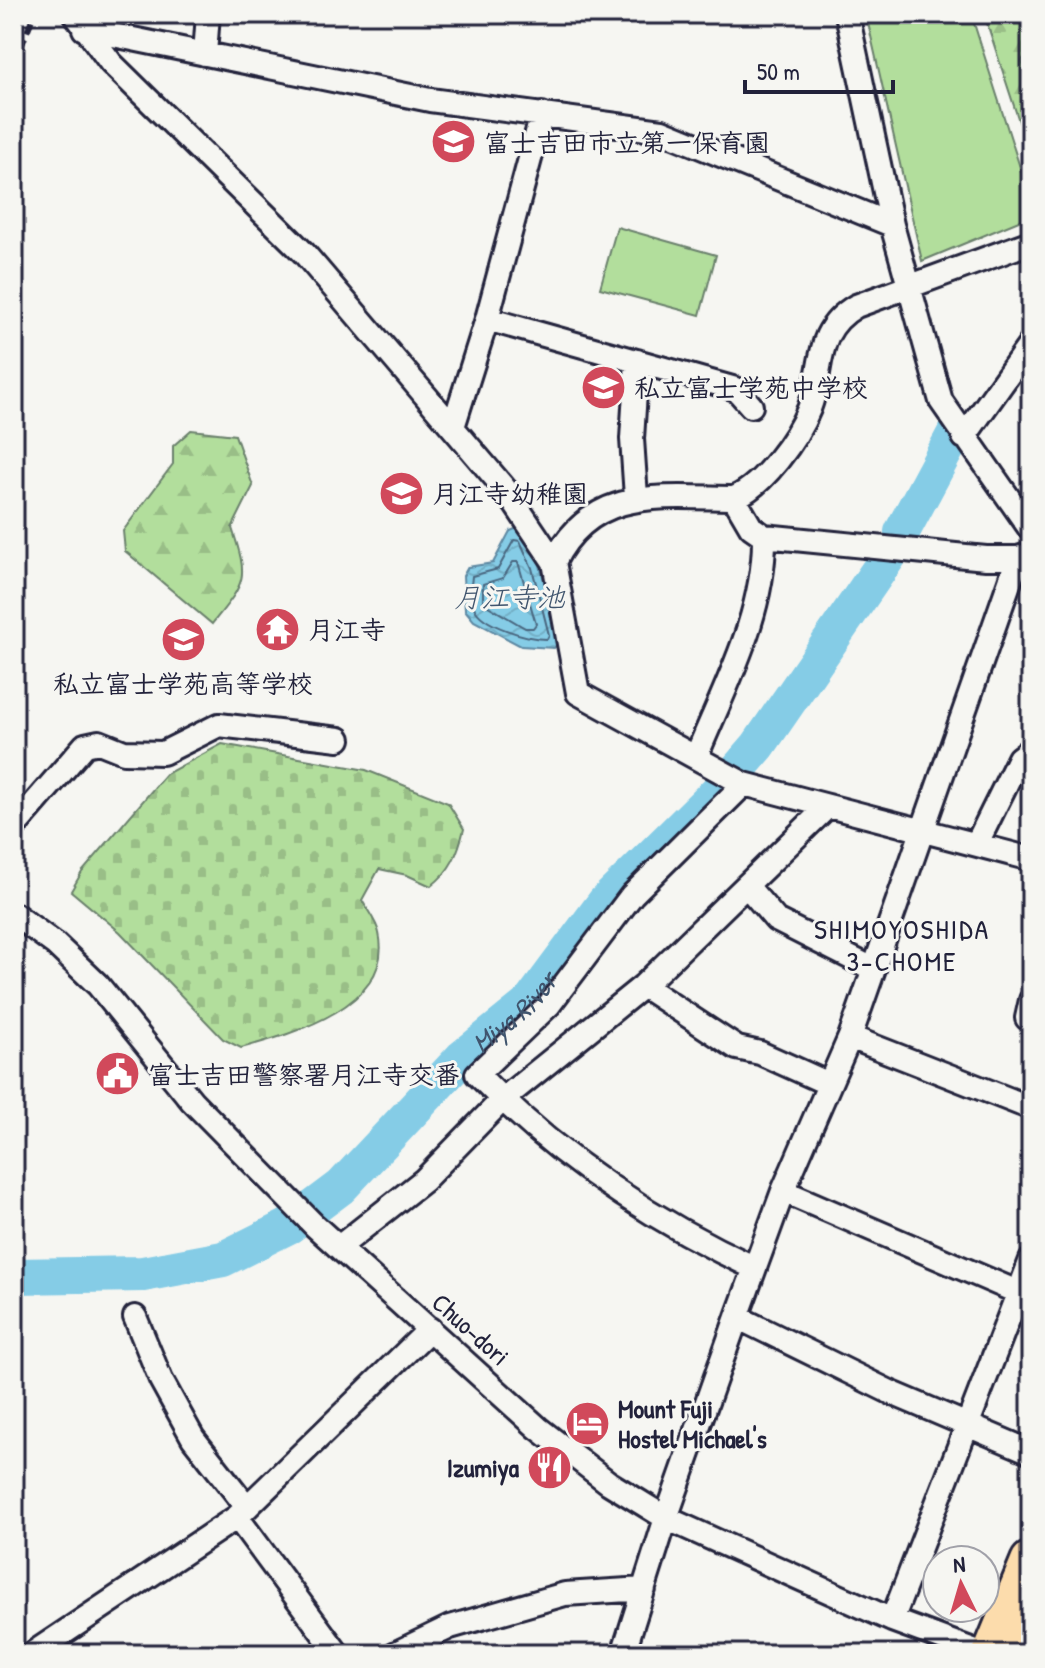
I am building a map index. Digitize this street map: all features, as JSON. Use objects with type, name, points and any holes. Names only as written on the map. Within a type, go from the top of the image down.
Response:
[{"type":"highway","points":[[993,1654],[1031,1562]]},
{"type":"street","points":[[205,54],[208,14]]},
{"type":"street","points":[[847,14],[892,225],[941,401],[1031,530]]},
{"type":"street","points":[[79,22],[205,54],[430,100],[662,131],[892,225]]},
{"type":"street","points":[[79,22],[111,63],[304,253],[505,489],[554,562],[578,693],[742,782],[1031,859]]},
{"type":"street","points":[[453,427],[487,319],[542,114]]},
{"type":"street","points":[[554,562],[565,539],[587,522],[636,497],[734,498],[746,492],[770,471],[809,410],[826,334],[838,316],[856,306],[1025,250]]},
{"type":"street","points":[[487,319],[736,389],[751,406]]},
{"type":"street","points":[[964,437],[1031,343]]},
{"type":"street","points":[[636,497],[632,439],[637,361]]},
{"type":"street","points":[[623,1654],[666,1518],[783,1191],[850,1037],[922,828],[1025,556],[986,558],[764,536],[751,527],[734,498]]},
{"type":"street","points":[[705,762],[765,572],[764,536]]},
{"type":"street","points":[[14,827],[85,745],[99,742],[124,752],[163,753],[219,725],[339,739]]},
{"type":"street","points":[[977,843],[1019,758],[1031,749]]},
{"type":"street","points":[[742,782],[632,895],[549,1005],[477,1074],[502,1100],[592,1175],[648,1213],[755,1268]]},
{"type":"street","points":[[339,1247],[424,1180],[502,1100],[643,986],[828,806]]},
{"type":"street","points":[[747,886],[776,920],[873,969]]},
{"type":"street","name":"Chuo-dori","points":[[19,924],[98,985],[192,1101],[315,1226],[538,1428],[609,1483],[666,1518],[892,1620],[984,1654]]},
{"type":"street","points":[[643,986],[737,1048],[760,1053],[829,1084]]},
{"type":"street","points":[[850,1037],[1031,1108]]},
{"type":"street","points":[[783,1191],[1025,1295]]},
{"type":"street","points":[[892,1620],[967,1425],[1025,1295],[1031,1260]]},
{"type":"street","points":[[135,1317],[161,1380],[193,1438],[338,1654]]},
{"type":"street","points":[[737,1317],[892,1393],[1031,1452]]},
{"type":"street","points":[[32,1654],[242,1512],[430,1329]]},
{"type":"street","points":[[394,1654],[450,1627],[565,1594],[644,1589]]},
{"type":"green space","points":[[866,14],[971,14],[1031,202],[1031,216],[922,261]]},
{"type":"green space","points":[[984,14],[1031,14],[1031,45],[1022,61],[1031,91],[1031,158]]},
{"type":"green space","points":[[617,227],[716,255],[700,315],[600,288]]},
{"type":"green space","points":[[191,430],[235,435],[253,486],[232,528],[241,559],[241,579],[232,598],[212,624],[125,551],[123,531],[173,464],[173,446]]},
{"type":"green space","points":[[222,744],[366,770],[448,803],[464,829],[453,861],[431,886],[407,875],[379,869],[362,900],[378,929],[380,958],[372,979],[356,997],[312,1024],[241,1048],[223,1039],[120,932],[71,891],[82,872],[166,774]]},
{"type":"water","name":"月江寺池","points":[[520,527],[540,565],[560,642],[554,648],[521,646],[474,621],[465,610],[463,576],[468,567],[493,563],[510,531]]},
{"type":"waterway","points":[[902,532],[954,435]]},
{"type":"waterway","name":"Miya River","points":[[14,1276],[143,1274],[223,1259],[289,1226],[341,1187],[462,1058],[530,1003],[605,902],[726,783],[758,746],[890,554]]},
{"type":"railway","points":[[14,65],[34,14]]},
{"type":"place","name":"富士吉田市立第一保育園","points":[[453,142]]},
{"type":"place","name":"私立富士学苑中学校","points":[[603,387]]},
{"type":"place","name":"月江寺幼稚園","points":[[401,493]]},
{"type":"place","name":"月江寺","points":[[277,629]]},
{"type":"place","name":"私立富士学苑高等学校","points":[[183,640]]},
{"type":"place","name":"富士吉田警察署月江寺交番","points":[[117,1074]]},
{"type":"place","name":"Mount Fuji Hostel Michael's","points":[[587,1423]]},
{"type":"place","name":"Izumiya","points":[[550,1467]]},
{"type":"district","name":"SHIMOYOSHIDA 3-CHOME","points":[[902,945]]}]
